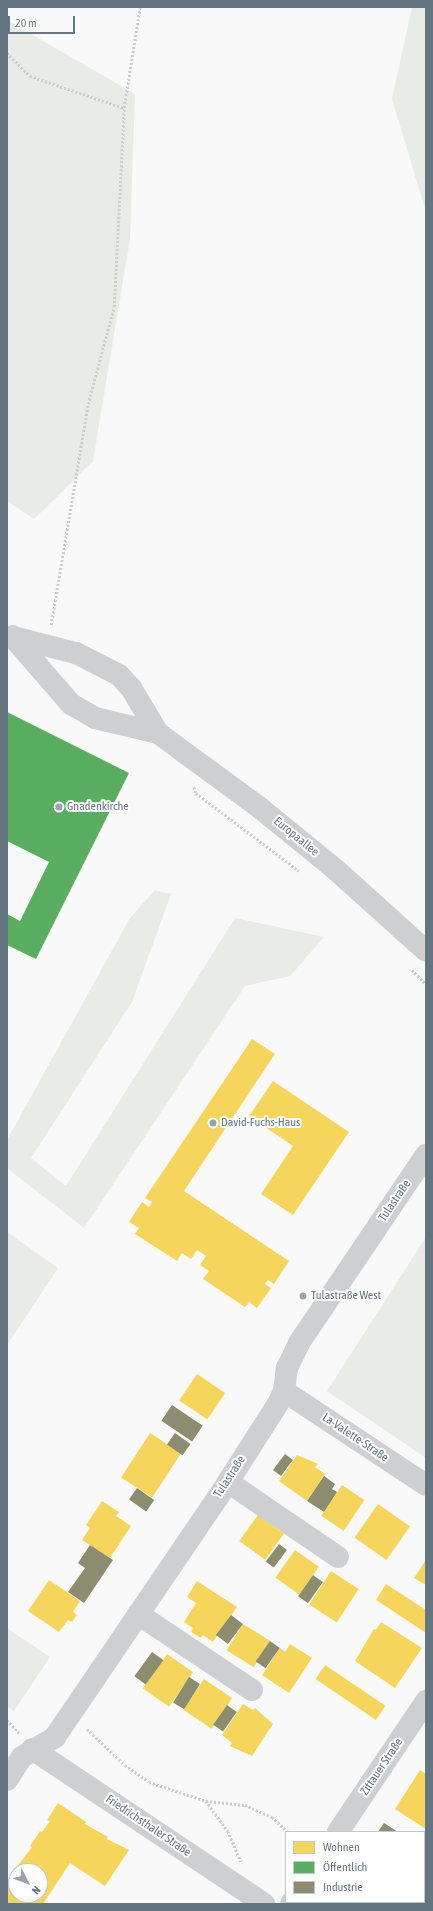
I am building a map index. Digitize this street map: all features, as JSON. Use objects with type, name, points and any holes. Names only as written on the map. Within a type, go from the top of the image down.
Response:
[{"type":"street","name":"Europaallee","points":[[10,635],[76,653],[119,675],[131,688],[158,733],[260,808],[318,854],[378,904],[426,951]]},
{"type":"street","name":"Europaallee","points":[[10,635],[71,704],[95,718],[158,733]]},
{"type":"street","name":"Tulastraße","points":[[7,1780],[22,1757],[32,1749],[55,1737],[228,1482],[284,1391],[287,1368],[299,1343],[426,1155]]},
{"type":"street","name":"La-Valette-Straße","points":[[284,1391],[426,1486]]},
{"type":"street","points":[[228,1482],[338,1557]]},
{"type":"street","points":[[138,1614],[252,1690]]},
{"type":"street","name":"Zittauer Straße","points":[[339,1831],[426,1701]]},
{"type":"street","name":"Friedrichsthaler Straße","points":[[32,1749],[264,1904]]},
{"type":"path","points":[[48,645],[88,404],[114,306],[124,108],[140,7]]},
{"type":"path","points":[[7,53],[30,76],[124,108]]},
{"type":"path","points":[[191,780],[196,793],[302,873]]},
{"type":"path","points":[[406,965],[426,984]]},
{"type":"path","points":[[68,1717],[85,1727],[125,1765],[149,1782],[206,1801],[245,1805],[272,1817],[287,1831]]},
{"type":"path","points":[[206,1801],[228,1831],[243,1868]]},
{"type":"shaded area","points":[[412,7],[426,7],[426,212],[392,99]]},
{"type":"shaded area","points":[[7,20],[135,94],[130,239],[93,461],[34,519],[7,501]]},
{"type":"shaded area","points":[[155,890],[171,894],[132,1002],[31,1158],[66,1186],[235,918],[324,937],[290,976],[245,986],[84,1228],[7,1168],[7,1140],[130,918]]},
{"type":"shaded area","points":[[7,1232],[58,1268],[7,1345]]},
{"type":"shaded area","points":[[426,1237],[426,1458],[327,1391]]},
{"type":"shaded area","points":[[7,1628],[50,1657],[14,1711],[7,1706]]},
{"type":"building: Wohnen","name":"David-Fuchs-Haus","points":[[252,1039],[275,1054],[184,1191],[289,1261],[274,1284],[268,1280],[265,1284],[271,1288],[257,1308],[249,1302],[245,1307],[203,1279],[209,1271],[200,1265],[206,1256],[197,1250],[191,1259],[182,1253],[177,1261],[135,1234],[139,1228],[129,1222],[142,1202],[149,1207],[152,1202],[145,1198]]},
{"type":"building: Wohnen","name":"David-Fuchs-Haus","points":[[273,1081],[349,1132],[293,1215],[261,1194],[293,1146],[249,1116]]},
{"type":"building: Wohnen","points":[[197,1374],[225,1393],[207,1420],[179,1401]]},
{"type":"building: Wohnen","points":[[150,1433],[181,1453],[152,1498],[121,1477]]},
{"type":"building: Wohnen","points":[[297,1455],[318,1464],[315,1467],[325,1474],[307,1501],[279,1481]]},
{"type":"building: Wohnen","points":[[342,1485],[364,1500],[344,1531],[321,1516]]},
{"type":"building: Wohnen","points":[[102,1501],[119,1512],[116,1516],[131,1526],[110,1558],[82,1540],[90,1528],[86,1525]]},
{"type":"building: Wohnen","points":[[378,1504],[410,1526],[386,1560],[354,1538]]},
{"type":"building: Wohnen","points":[[258,1515],[284,1534],[265,1560],[239,1541]]},
{"type":"building: Wohnen","points":[[295,1550],[319,1567],[299,1594],[275,1578]]},
{"type":"building: Wohnen","points":[[426,1560],[426,1585],[414,1578]]},
{"type":"building: Wohnen","points":[[331,1571],[359,1589],[337,1623],[309,1605]]},
{"type":"building: Wohnen","points":[[49,1580],[80,1601],[73,1612],[77,1615],[72,1622],[68,1620],[59,1632],[28,1611]]},
{"type":"building: Wohnen","points":[[197,1581],[237,1607],[213,1642],[203,1635],[201,1638],[191,1632],[193,1628],[184,1622],[196,1603],[187,1597]]},
{"type":"building: Wohnen","points":[[386,1584],[426,1610],[426,1633],[376,1600]]},
{"type":"building: Wohnen","points":[[381,1622],[422,1648],[395,1688],[355,1661],[374,1629],[376,1630]]},
{"type":"building: Wohnen","points":[[243,1624],[270,1641],[254,1667],[227,1650]]},
{"type":"building: Wohnen","points":[[290,1644],[312,1658],[289,1693],[262,1675],[280,1648],[285,1652]]},
{"type":"building: Wohnen","points":[[167,1654],[193,1672],[169,1707],[143,1688]]},
{"type":"building: Wohnen","points":[[325,1665],[386,1706],[376,1720],[315,1679]]},
{"type":"building: Wohnen","points":[[204,1679],[232,1698],[211,1729],[183,1710]]},
{"type":"building: Wohnen","points":[[243,1704],[253,1710],[255,1708],[273,1724],[252,1756],[230,1746],[232,1743],[222,1735]]},
{"type":"building: Wohnen","points":[[420,1770],[426,1774],[426,1829],[395,1809]]},
{"type":"building: Wohnen","points":[[58,1803],[86,1822],[85,1824],[108,1837],[107,1839],[129,1850],[105,1886],[70,1863],[48,1896],[48,1863],[20,1863],[32,1847],[30,1846],[40,1831],[42,1832],[50,1821],[47,1820]]},
{"type":"building: Wohnen","points":[[8,1883],[8,1903],[44,1903],[7,1904]]},
{"type":"building: Öffentlich","name":"Gnadenkirche","points":[[7,712],[129,773],[36,959],[7,945],[7,914],[20,921],[49,862],[7,841]]},
{"type":"building: Industrie","points":[[172,1405],[203,1426],[192,1441],[161,1421]]},
{"type":"building: Industrie","points":[[175,1433],[191,1444],[183,1455],[167,1444]]},
{"type":"building: Industrie","points":[[285,1454],[293,1460],[281,1476],[273,1470]]},
{"type":"building: Industrie","points":[[324,1476],[335,1484],[332,1489],[337,1492],[324,1512],[307,1501]]},
{"type":"building: Industrie","points":[[137,1488],[154,1500],[146,1512],[129,1499]]},
{"type":"building: Industrie","points":[[279,1544],[287,1550],[274,1568],[266,1562]]},
{"type":"building: Industrie","points":[[90,1545],[113,1560],[84,1603],[68,1592],[85,1568],[78,1563]]},
{"type":"building: Industrie","points":[[313,1575],[323,1582],[308,1603],[298,1596]]},
{"type":"building: Industrie","points":[[231,1615],[243,1624],[228,1644],[216,1635]]},
{"type":"building: Industrie","points":[[270,1641],[280,1648],[265,1668],[256,1661]]},
{"type":"building: Industrie","points":[[152,1652],[163,1660],[146,1684],[134,1676]]},
{"type":"building: Industrie","points":[[189,1677],[200,1684],[184,1709],[173,1702]]},
{"type":"building: Industrie","points":[[227,1705],[237,1712],[223,1732],[213,1725]]},
{"type":"building: Industrie","points":[[384,1823],[396,1831],[379,1831]]},
{"type":"place","name":"Gnadenkirche","points":[[59,807]]},
{"type":"place","name":"David-Fuchs-Haus","points":[[213,1123]]},
{"type":"place","name":"Tulastraße West","points":[[303,1296]]}]
